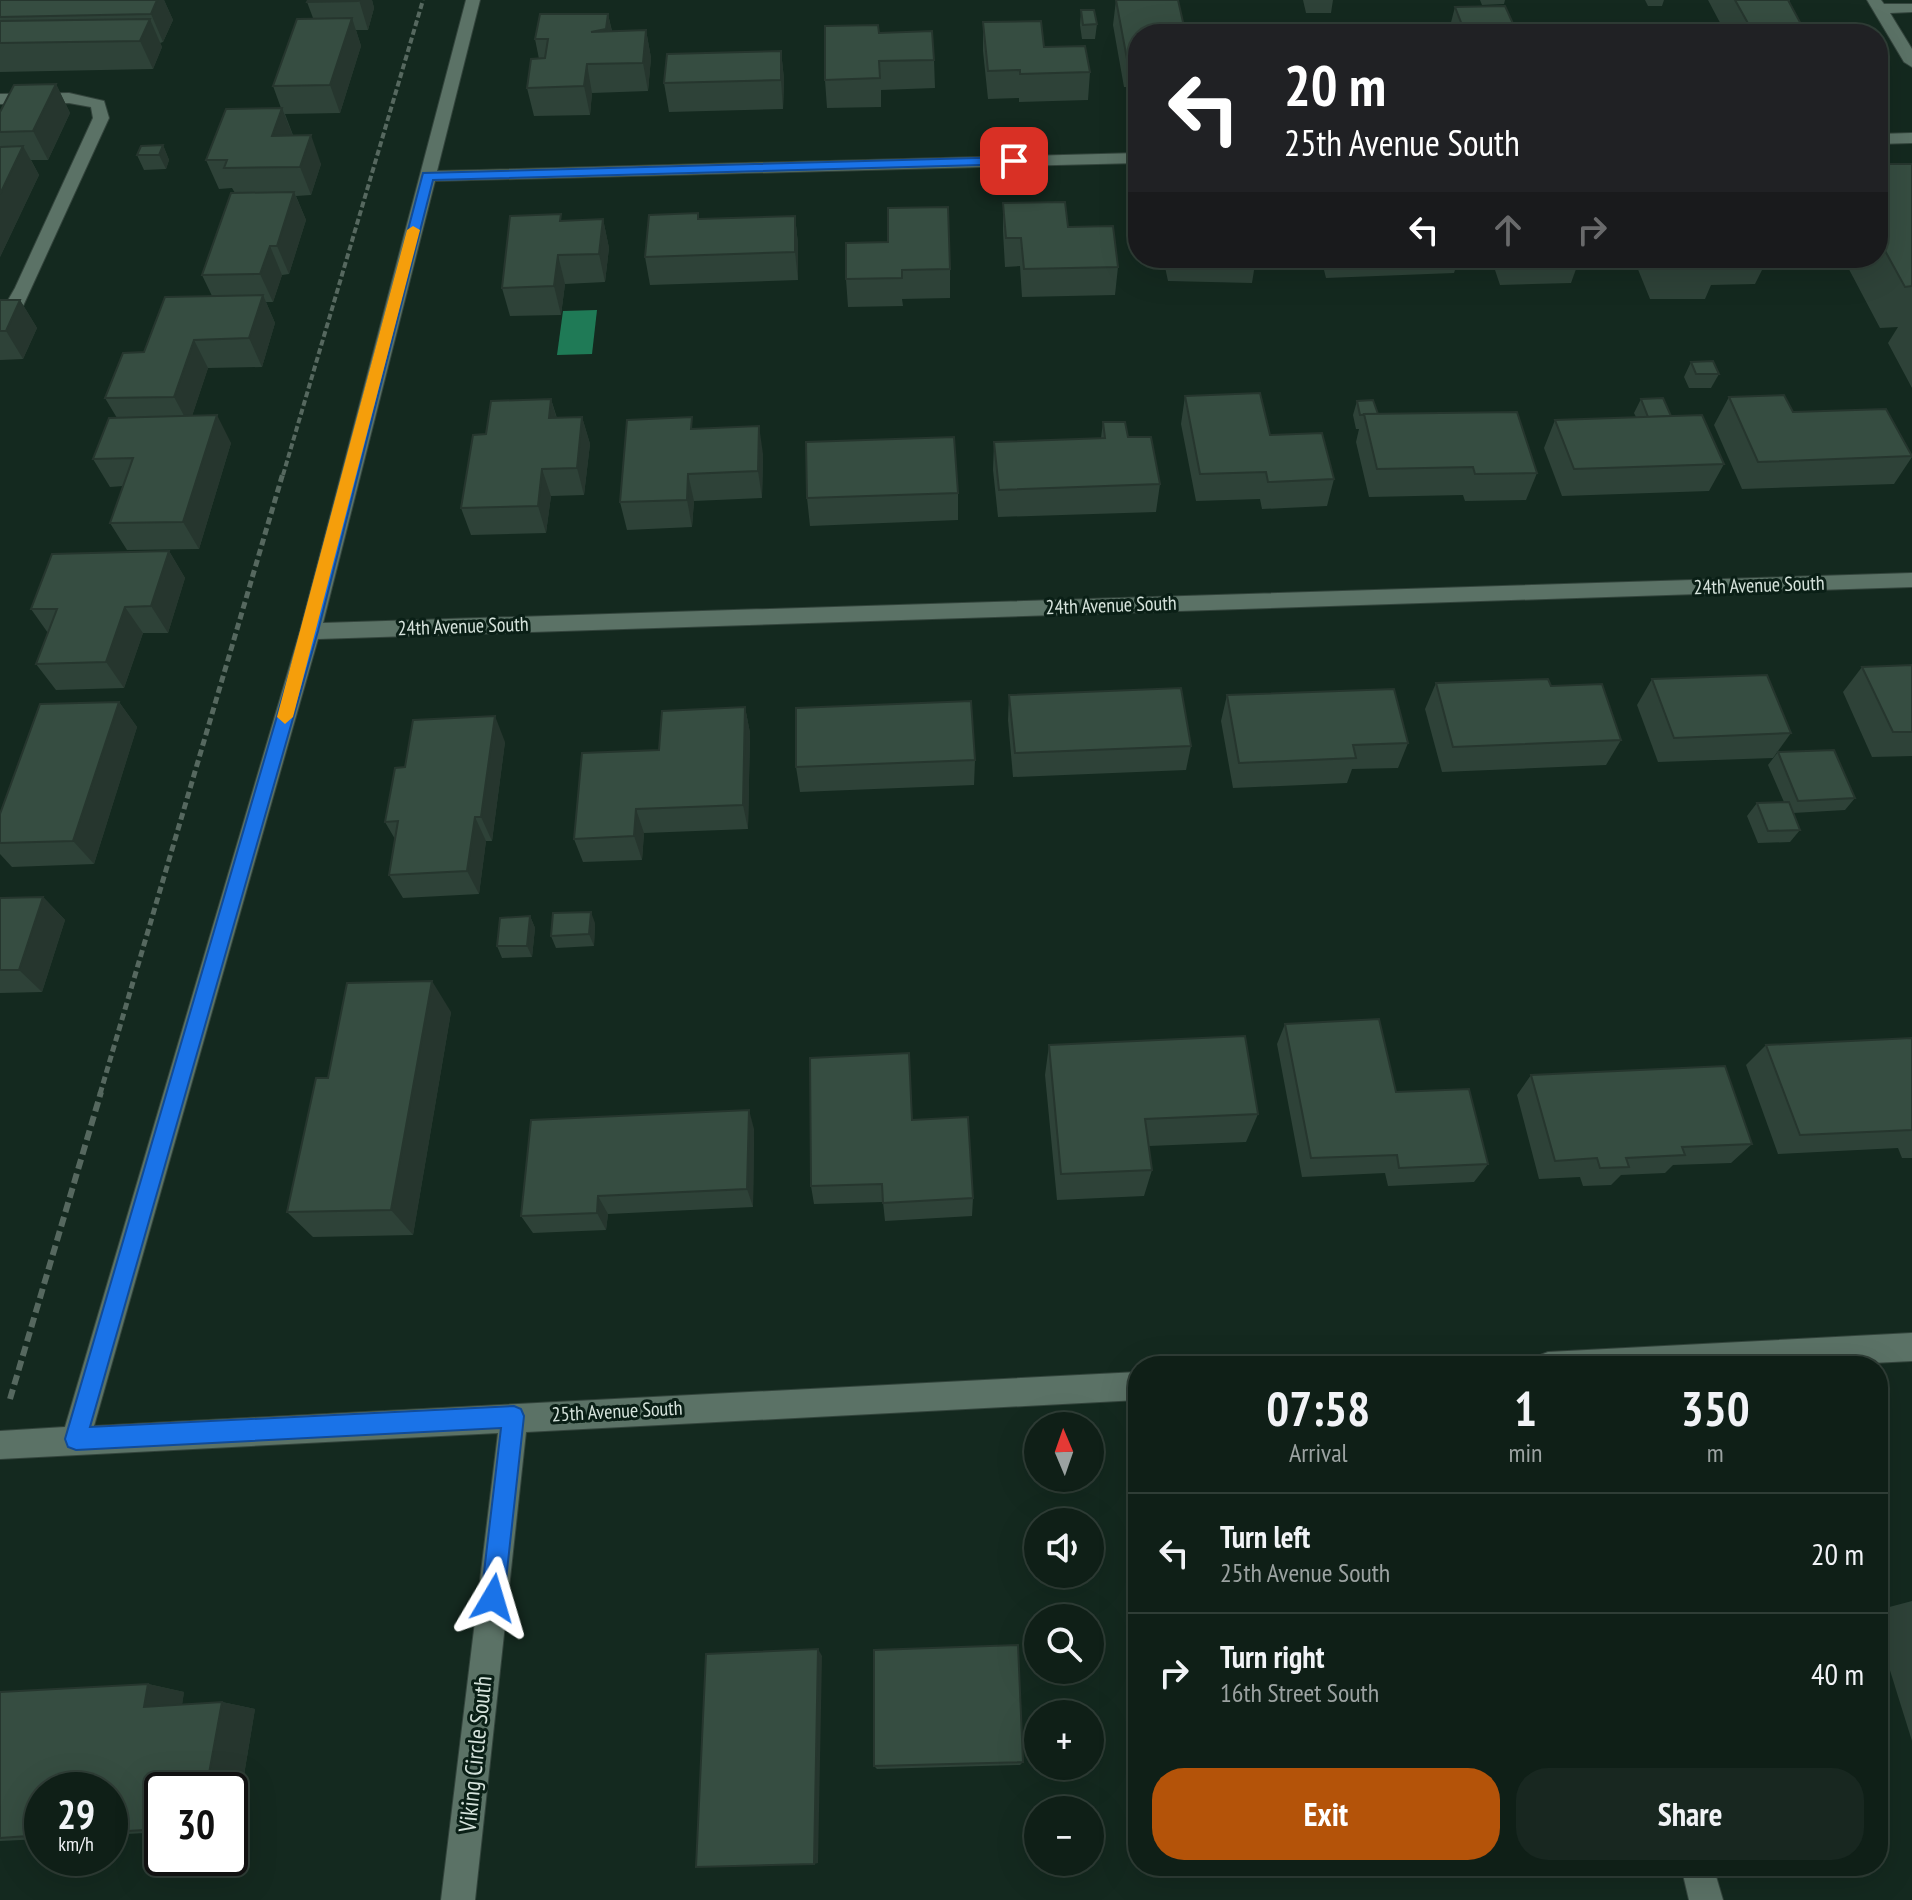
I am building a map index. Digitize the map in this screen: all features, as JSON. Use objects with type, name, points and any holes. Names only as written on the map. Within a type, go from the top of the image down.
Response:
[{"type":"street","points":[[76,1439],[310,631],[473,0]]},
{"type":"street","points":[[1877,4],[1912,8]]},
{"type":"street","points":[[1877,4],[1912,62]]},
{"type":"street","points":[[0,99],[83,101],[98,104],[101,118],[24,288],[14,306],[0,309]]},
{"type":"street","points":[[1888,139],[1912,138]]},
{"type":"street","points":[[427,176],[1128,158]]},
{"type":"street","name":"24th Avenue South","points":[[310,631],[1912,580]]},
{"type":"street","points":[[1746,1356],[1912,1347]]},
{"type":"street","name":"25th Avenue South","points":[[0,1445],[1128,1386]]},
{"type":"street","name":"Viking Circle South","points":[[458,1900],[514,1416]]},
{"type":"street","points":[[1700,1876],[1706,1900]]},
{"type":"path","points":[[9,1404],[423,0]]},
{"type":"shaded area","points":[[597,310],[592,354],[557,355],[563,311]]},
{"type":"building","points":[[0,0],[157,0],[151,14],[0,17]]},
{"type":"building","points":[[308,0],[359,0],[307,2]]},
{"type":"building","points":[[1116,0],[1178,0],[1183,24],[1128,24],[1127,59]]},
{"type":"building","points":[[1735,0],[1788,0],[1801,24],[1748,24]]},
{"type":"building","points":[[1505,6],[1513,24],[1462,24],[1455,7]]},
{"type":"building","points":[[1081,10],[1094,10],[1097,24],[1083,25]]},
{"type":"building","points":[[540,14],[608,14],[606,29],[591,32],[646,30],[643,63],[587,64],[584,86],[527,88],[531,59],[545,58],[548,39],[535,39]]},
{"type":"building","points":[[352,18],[330,85],[273,86],[297,19]]},
{"type":"building","points":[[150,19],[140,41],[0,43],[0,21]]},
{"type":"building","points":[[1041,21],[1044,47],[1085,46],[1090,72],[1020,74],[1020,70],[988,71],[983,22]]},
{"type":"building","points":[[878,25],[879,33],[932,31],[934,60],[879,61],[880,78],[825,80],[825,26]]},
{"type":"building","points":[[781,51],[781,80],[664,83],[667,54]]},
{"type":"building","points":[[56,84],[33,131],[0,132],[0,112],[14,85]]},
{"type":"building","points":[[282,108],[272,136],[311,135],[300,167],[224,168],[227,160],[206,160],[226,109]]},
{"type":"building","points":[[163,145],[159,155],[137,155],[141,146]]},
{"type":"building","points":[[23,146],[0,194],[0,147]]},
{"type":"building","points":[[1888,164],[1912,164],[1912,286],[1905,287],[1888,256]]},
{"type":"building","points":[[294,192],[277,246],[270,246],[260,274],[202,275],[231,193]]},
{"type":"building","points":[[1065,202],[1068,227],[1113,226],[1118,267],[1024,269],[1021,238],[1006,238],[1003,203]]},
{"type":"building","points":[[948,207],[950,269],[902,270],[902,278],[846,279],[846,243],[888,242],[888,208]]},
{"type":"building","points":[[698,213],[698,219],[795,216],[795,252],[645,257],[649,215]]},
{"type":"building","points":[[561,214],[560,221],[603,219],[599,254],[558,255],[554,286],[502,288],[510,216]]},
{"type":"building","points":[[263,295],[249,338],[194,340],[174,397],[105,398],[123,353],[144,352],[165,297]]},
{"type":"building","points":[[0,300],[20,300],[6,331],[0,331]]},
{"type":"building","points":[[1713,361],[1719,374],[1696,374],[1691,362]]},
{"type":"building","points":[[1260,393],[1270,435],[1322,433],[1334,479],[1268,482],[1266,472],[1200,474],[1185,396]]},
{"type":"building","points":[[1784,395],[1793,412],[1886,409],[1912,456],[1758,462],[1729,397]]},
{"type":"building","points":[[1663,398],[1671,416],[1648,417],[1641,399]]},
{"type":"building","points":[[551,399],[549,418],[582,417],[577,468],[542,469],[538,506],[461,508],[473,435],[486,434],[491,401]]},
{"type":"building","points":[[1373,400],[1378,414],[1360,415],[1357,401]]},
{"type":"building","points":[[1517,412],[1537,473],[1475,474],[1473,467],[1377,469],[1364,414]]},
{"type":"building","points":[[217,415],[183,522],[110,523],[133,458],[93,459],[109,418]]},
{"type":"building","points":[[1702,415],[1724,464],[1574,469],[1555,420]]},
{"type":"building","points":[[692,417],[691,429],[759,426],[758,471],[688,474],[687,500],[620,502],[627,420]]},
{"type":"building","points":[[1103,422],[1125,422],[1128,437],[1151,437],[1160,484],[999,490],[994,442],[1105,438]]},
{"type":"building","points":[[954,437],[958,493],[807,498],[806,442]]},
{"type":"building","points":[[169,551],[151,606],[125,607],[106,662],[36,664],[57,609],[31,609],[52,554]]},
{"type":"building","points":[[1912,665],[1912,732],[1893,732],[1862,667]]},
{"type":"building","points":[[1767,675],[1791,733],[1674,738],[1652,679]]},
{"type":"building","points":[[1548,679],[1551,686],[1602,684],[1621,740],[1453,747],[1436,683]]},
{"type":"building","points":[[1181,688],[1191,746],[1015,753],[1009,695]]},
{"type":"building","points":[[1394,689],[1408,743],[1353,745],[1356,758],[1239,763],[1227,695]]},
{"type":"building","points":[[971,701],[975,760],[796,767],[796,708]]},
{"type":"building","points":[[119,702],[73,841],[0,843],[0,814],[40,704]]},
{"type":"building","points":[[745,707],[743,805],[636,809],[634,836],[574,839],[582,753],[659,750],[662,711]]},
{"type":"building","points":[[495,716],[481,817],[475,817],[467,871],[389,875],[398,821],[385,822],[395,768],[405,767],[413,720]]},
{"type":"building","points":[[1834,750],[1855,798],[1798,801],[1778,752]]},
{"type":"building","points":[[1789,802],[1800,830],[1768,831],[1757,803]]},
{"type":"building","points":[[43,897],[19,970],[0,970],[0,898]]},
{"type":"building","points":[[591,912],[589,934],[551,936],[553,913]]},
{"type":"building","points":[[530,916],[527,946],[497,946],[500,918]]},
{"type":"building","points":[[432,981],[391,1210],[287,1212],[316,1078],[328,1078],[347,983]]},
{"type":"building","points":[[1379,1019],[1396,1092],[1469,1089],[1488,1164],[1399,1168],[1397,1155],[1311,1158],[1285,1024]]},
{"type":"building","points":[[1245,1036],[1258,1114],[1145,1119],[1152,1170],[1061,1174],[1049,1045]]},
{"type":"building","points":[[1912,1038],[1912,1130],[1800,1135],[1766,1045]]},
{"type":"building","points":[[909,1053],[912,1120],[968,1117],[973,1198],[883,1203],[882,1184],[811,1186],[810,1058]]},
{"type":"building","points":[[1725,1066],[1752,1144],[1682,1147],[1685,1155],[1626,1158],[1629,1167],[1600,1168],[1597,1158],[1555,1161],[1531,1075]]},
{"type":"building","points":[[749,1110],[747,1189],[598,1196],[597,1213],[521,1216],[531,1120]]},
{"type":"building","points":[[1018,1645],[1023,1762],[874,1766],[874,1650]]},
{"type":"building","points":[[818,1649],[814,1864],[696,1867],[706,1654]]},
{"type":"building","points":[[148,1684],[144,1707],[222,1702],[209,1772],[144,1772],[144,1830],[128,1831],[128,1772],[24,1772],[24,1836],[0,1838],[0,1692]]},
{"type":"slow traffic","points":[[285,717],[413,230]]},
{"type":"route","points":[[493,1598],[514,1416],[76,1439],[310,631],[427,176],[1014,161]]}]
